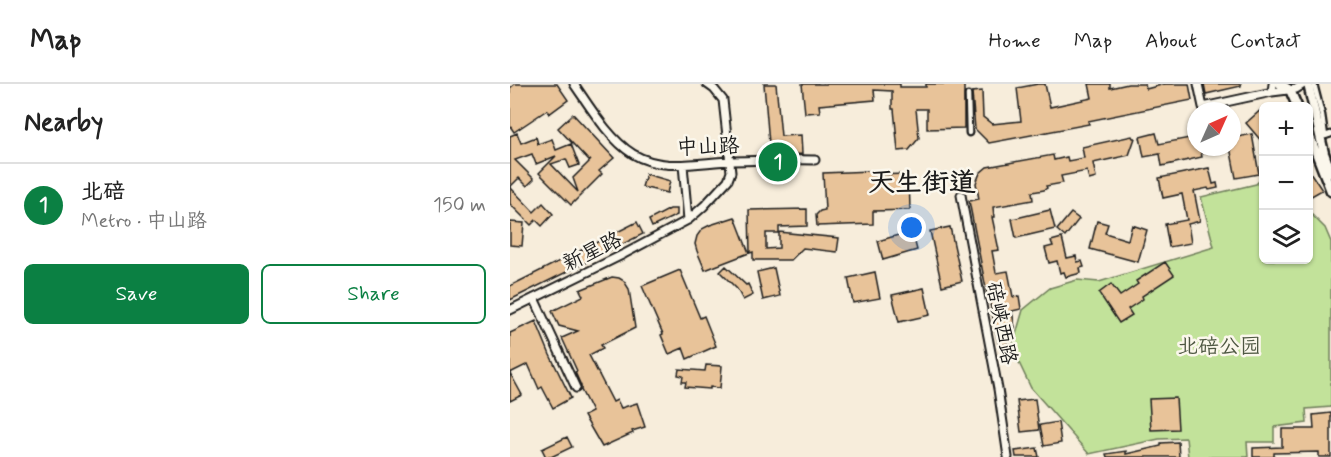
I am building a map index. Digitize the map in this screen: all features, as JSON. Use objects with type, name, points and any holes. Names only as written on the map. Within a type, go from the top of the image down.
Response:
[{"type":"street","name":"中山路","points":[[574,84],[611,135],[635,155],[654,162],[683,165],[730,161],[811,160]]},
{"type":"street","points":[[707,84],[723,100],[730,161]]},
{"type":"street","points":[[1198,84],[1203,107],[1273,88],[1290,90],[1306,84],[1312,102]]},
{"type":"street","points":[[1280,84],[1290,90],[1296,102]]},
{"type":"street","points":[[1314,84],[1325,136],[1331,134]]},
{"type":"street","points":[[968,95],[969,132]]},
{"type":"street","points":[[1313,105],[1331,174]]},
{"type":"street","points":[[1313,145],[1331,191]]},
{"type":"street","name":"新星路","points":[[510,310],[688,220],[728,180],[731,172],[730,161]]},
{"type":"street","points":[[683,165],[688,220]]},
{"type":"street","name":"碚峡西路","points":[[961,195],[998,389],[1008,457]]},
{"type":"street","points":[[534,298],[576,388]]},
{"type":"green space","name":"北碚公园","points":[[1259,181],[1259,264],[1313,264],[1313,216],[1325,228],[1331,242],[1331,407],[1306,409],[1307,423],[1274,427],[1274,442],[1247,442],[1248,457],[1188,457],[1186,438],[1159,439],[1089,454],[1031,388],[1012,348],[1023,310],[1050,288],[1077,280],[1099,282],[1214,247],[1201,197],[1256,184]]},
{"type":"building","points":[[515,84],[557,84],[568,100],[549,114],[547,110],[514,132],[510,126],[510,88]]},
{"type":"building","points":[[764,84],[776,84],[781,136],[801,135],[802,154],[770,155]]},
{"type":"building","points":[[802,84],[900,84],[900,87],[926,87],[926,84],[964,84],[964,128],[927,129],[927,109],[916,109],[919,138],[909,150],[898,151],[892,91],[874,90],[875,100],[819,105],[820,112],[805,113]]},
{"type":"building","points":[[1045,84],[1050,107],[1092,98],[1089,84],[1110,84],[1110,88],[1128,84],[1145,84],[1146,89],[1165,84],[1189,84],[1192,100],[1088,121],[1089,124],[989,143],[975,129],[972,92],[982,91],[983,117],[992,124],[1021,121],[1017,88]]},
{"type":"building","points":[[1204,84],[1241,84],[1241,86],[1206,94]]},
{"type":"building","points":[[1259,112],[1259,138],[1246,123]]},
{"type":"building","points":[[573,114],[614,158],[599,171],[602,174],[571,205],[539,173],[556,156],[536,164],[532,154],[515,160],[534,179],[527,186],[519,178],[510,187],[510,136],[517,133],[521,143],[536,137],[538,144],[552,139],[556,150],[571,144],[579,165],[570,168],[566,159],[551,164],[578,192],[573,178],[591,160],[589,161],[558,128]]},
{"type":"building","points":[[1156,133],[1159,144],[1187,139],[1187,156],[1202,157],[1162,166],[1160,154],[1144,157],[1140,137]]},
{"type":"building","points":[[1252,134],[1259,174],[1236,178],[1232,156],[1241,156],[1241,136]]},
{"type":"building","points":[[1132,136],[1135,138],[1129,155],[1093,163],[1096,178],[1089,180],[1087,171],[1061,176],[1063,183],[1046,186],[1044,190],[1032,192],[1033,200],[993,207],[994,217],[992,217],[999,250],[992,251],[996,273],[1008,271],[1013,297],[1019,296],[1021,309],[1012,311],[1015,328],[1006,330],[1009,343],[999,346],[969,201],[979,199],[976,183],[980,173],[987,167],[1053,155],[1054,160],[1067,157],[1068,161],[1084,158],[1082,147]]},
{"type":"building","points":[[1209,168],[1213,184],[1217,183],[1218,188],[1194,191],[1200,221],[1188,224],[1191,243],[1169,247],[1165,224],[1187,220],[1182,194],[1163,198],[1159,178]]},
{"type":"building","points":[[871,171],[871,175],[909,174],[910,210],[873,211],[873,224],[817,226],[816,215],[825,210],[823,173]]},
{"type":"building","points":[[646,174],[670,181],[667,193],[642,187]]},
{"type":"building","points":[[1313,176],[1322,190],[1313,195]]},
{"type":"building","points":[[510,187],[534,212],[543,203],[553,214],[542,226],[536,220],[531,225],[510,204]]},
{"type":"building","points":[[670,209],[677,209],[677,215],[652,227],[649,220]]},
{"type":"building","points":[[807,209],[807,226],[779,227],[779,232],[839,238],[837,252],[803,248],[791,260],[753,260],[753,252],[750,253],[749,210]],"holes":[[[766,233],[779,233],[779,248],[766,249]]]},
{"type":"building","points":[[1050,210],[1055,229],[1016,238],[1012,219]]},
{"type":"building","points":[[1071,213],[1079,219],[1065,237],[1057,230]]},
{"type":"building","points":[[735,217],[749,253],[705,270],[695,244],[697,236],[702,229],[710,225]]},
{"type":"building","points":[[1097,221],[1108,224],[1105,233],[1128,240],[1132,225],[1147,230],[1138,262],[1090,249]]},
{"type":"building","points":[[510,222],[524,223],[522,246],[510,245]]},
{"type":"building","points":[[637,222],[643,234],[510,300],[510,286]]},
{"type":"building","points":[[950,227],[962,281],[942,286],[930,231]]},
{"type":"building","points":[[912,231],[917,250],[883,260],[878,241]]},
{"type":"building","points":[[1062,238],[1067,258],[1076,256],[1077,262],[1082,261],[1084,267],[1080,268],[1081,273],[1066,277],[1064,272],[1060,273],[1057,261],[1049,263],[1045,248],[1053,246],[1051,241]]},
{"type":"building","points":[[1165,262],[1174,275],[1142,296],[1143,299],[1128,309],[1132,315],[1119,323],[1099,293],[1111,284],[1120,296],[1138,284],[1136,281]]},
{"type":"building","points":[[726,266],[746,285],[748,284],[753,295],[743,300],[737,289],[720,272]]},
{"type":"building","points":[[774,268],[780,296],[763,300],[757,272]]},
{"type":"building","points":[[680,270],[700,318],[704,316],[716,346],[687,359],[683,348],[669,354],[661,335],[663,334],[642,286]]},
{"type":"building","points":[[875,272],[880,298],[853,303],[848,278]]},
{"type":"building","points":[[612,277],[624,281],[629,289],[635,328],[601,345],[603,348],[589,355],[613,402],[617,400],[621,408],[637,403],[645,427],[632,431],[633,433],[602,447],[584,416],[592,412],[581,390],[575,372],[577,371],[562,338],[578,331],[559,326],[552,311],[583,296],[580,290]]},
{"type":"building","points":[[924,288],[930,315],[899,322],[892,295]]},
{"type":"building","points":[[536,321],[571,398],[553,408],[542,387],[539,389],[528,364],[510,373],[510,333]]},
{"type":"building","points":[[706,365],[722,366],[720,388],[685,387],[686,382],[682,382],[683,376],[678,375],[679,369],[705,371]]},
{"type":"building","points":[[510,373],[522,395],[510,401]]},
{"type":"building","points":[[1176,398],[1178,429],[1151,430],[1149,399]]},
{"type":"building","points":[[1035,399],[1039,430],[1021,432],[1017,401]]},
{"type":"building","points":[[1331,413],[1331,457],[1319,457],[1319,452],[1274,453],[1274,457],[1253,457],[1253,448],[1282,447],[1282,429],[1314,429],[1313,415]]},
{"type":"building","points":[[1058,422],[1061,443],[1044,446],[1040,425]]},
{"type":"building","points":[[567,437],[572,447],[546,457],[542,449]]},
{"type":"building","points":[[1178,442],[1179,457],[1107,457],[1106,454],[1126,451],[1126,454],[1161,446],[1161,443]]},
{"type":"building","points":[[1037,448],[1039,457],[1016,457],[1015,451]]},
{"type":"place","name":"北碚","points":[[778,162]]},
{"type":"district","name":"天生街道","points":[[922,182]]}]
